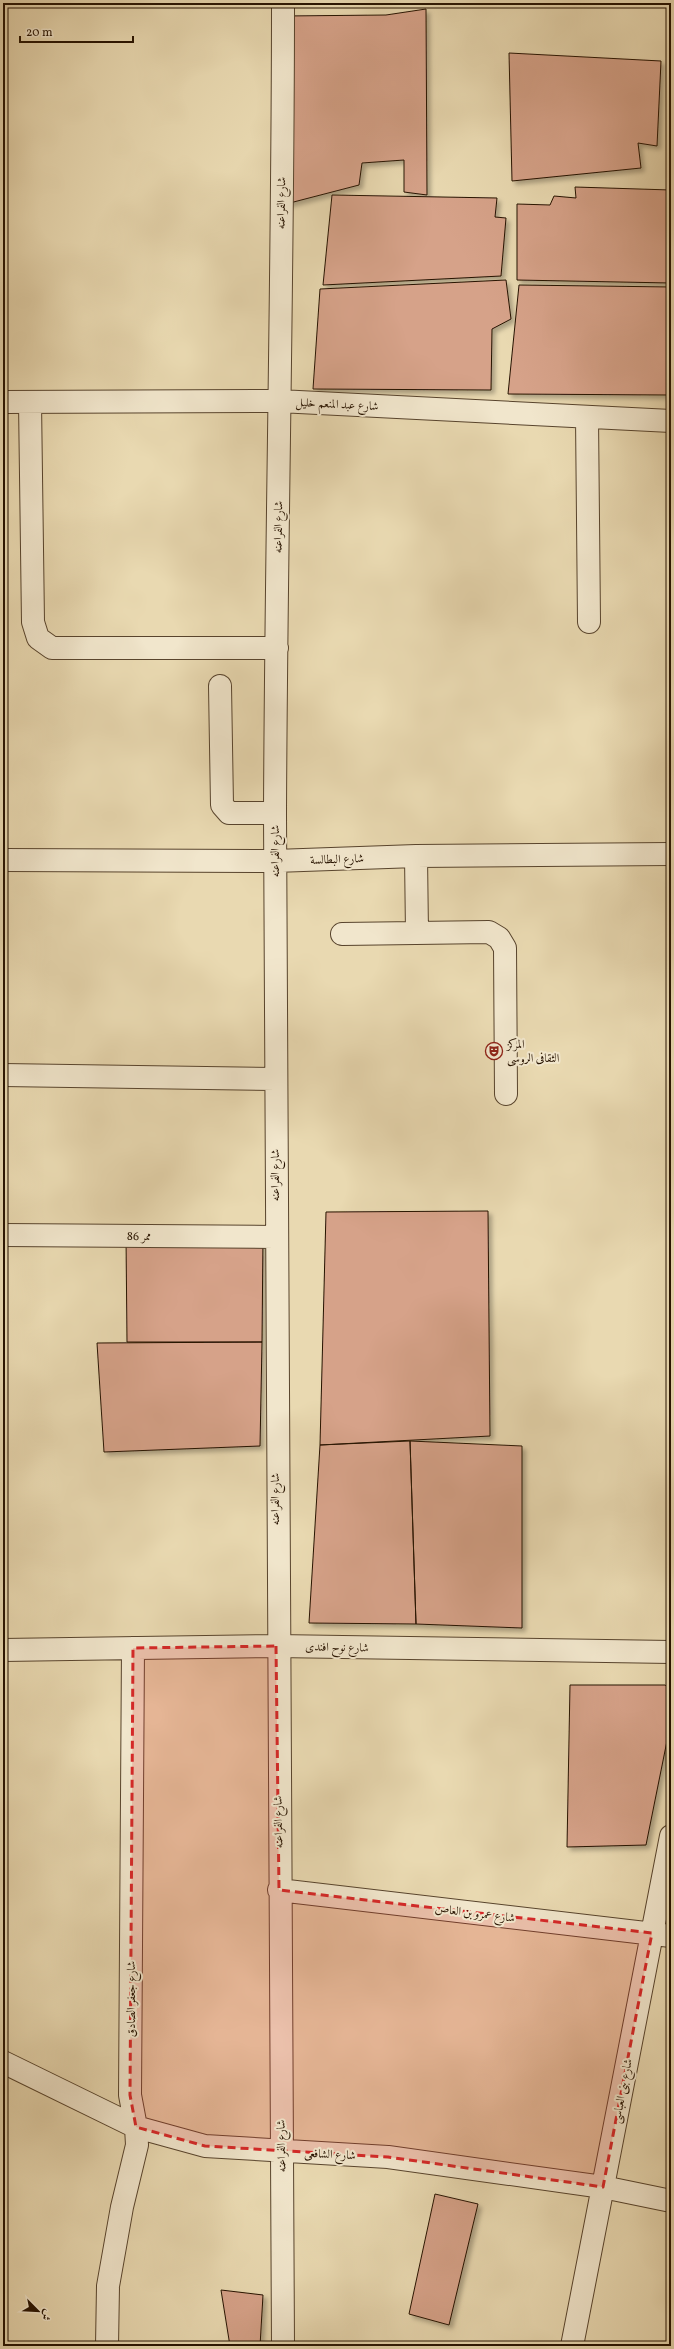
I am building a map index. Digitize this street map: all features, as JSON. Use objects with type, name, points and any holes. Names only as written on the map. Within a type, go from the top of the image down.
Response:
[{"type":"street","name":"شارع الفراعنه","points":[[283,3],[275,813],[274,1237],[276,1646],[284,2346]]},
{"type":"street","name":"شارع عبد المنعم خليل","points":[[3,402],[279,401],[671,421]]},
{"type":"street","points":[[30,402],[33,622],[38,638],[52,648],[277,648]]},
{"type":"street","points":[[587,417],[589,622]]},
{"type":"street","points":[[220,686],[222,805],[229,813],[275,813]]},
{"type":"street","name":"شارع البطالسة","points":[[3,860],[275,861],[416,856],[671,854]]},
{"type":"street","points":[[416,856],[417,933]]},
{"type":"street","points":[[342,934],[490,932],[499,938],[505,948],[506,1094]]},
{"type":"street","points":[[3,1075],[275,1079]]},
{"type":"street","name":"ممر 86","points":[[3,1235],[274,1237]]},
{"type":"street","name":"شارع نوح افندى","points":[[3,1650],[276,1646],[671,1652]]},
{"type":"street","name":"شارع جعفر الصادق","points":[[107,2346],[108,2286],[122,2206],[137,2145],[136,2126],[130,2095],[133,1648]]},
{"type":"street","name":"شارع بنى العباسى","points":[[572,2346],[603,2187],[662,1934],[671,1836]]},
{"type":"street","name":"شارع عمرو بن العاص","points":[[279,1890],[662,1934]]},
{"type":"street","name":"شارع الشافعى","points":[[3,2062],[136,2126],[205,2146],[281,2152],[388,2157],[603,2187],[671,2201]]},
{"type":"highlighted area","points":[[276,1646],[279,1890],[652,1933],[603,2187],[388,2157],[205,2146],[136,2127],[130,2095],[133,1648]]},
{"type":"building","points":[[426,9],[427,195],[404,192],[404,160],[362,163],[359,185],[282,205],[284,16],[386,15]]},
{"type":"building","points":[[509,53],[661,61],[657,146],[638,143],[641,168],[512,181]]},
{"type":"building","points":[[575,187],[671,190],[671,283],[517,280],[517,204],[550,205],[554,196],[576,198]]},
{"type":"building","points":[[332,195],[497,198],[495,217],[506,218],[501,276],[323,285]]},
{"type":"building","points":[[506,280],[511,319],[492,329],[491,390],[313,389],[320,289]]},
{"type":"building","points":[[519,285],[671,287],[671,395],[508,394]]},
{"type":"building","points":[[488,1211],[490,1436],[320,1445],[326,1212]]},
{"type":"building","points":[[126,1236],[263,1237],[262,1342],[127,1342]]},
{"type":"building","points":[[262,1342],[260,1446],[104,1452],[97,1343]]},
{"type":"building","points":[[410,1441],[522,1446],[522,1628],[416,1624]]},
{"type":"building","points":[[410,1441],[416,1624],[309,1623],[320,1445]]},
{"type":"building","points":[[570,1685],[665,1685],[671,1689],[671,1721],[646,1845],[567,1847]]},
{"type":"building","points":[[671,1862],[671,1930],[660,1929]]},
{"type":"building","points":[[435,2194],[478,2204],[449,2325],[409,2314]]},
{"type":"building","points":[[221,2290],[263,2295],[260,2346],[230,2346]]},
{"type":"place","name":"المركز الثقافى الروسى","points":[[494,1051]]}]
